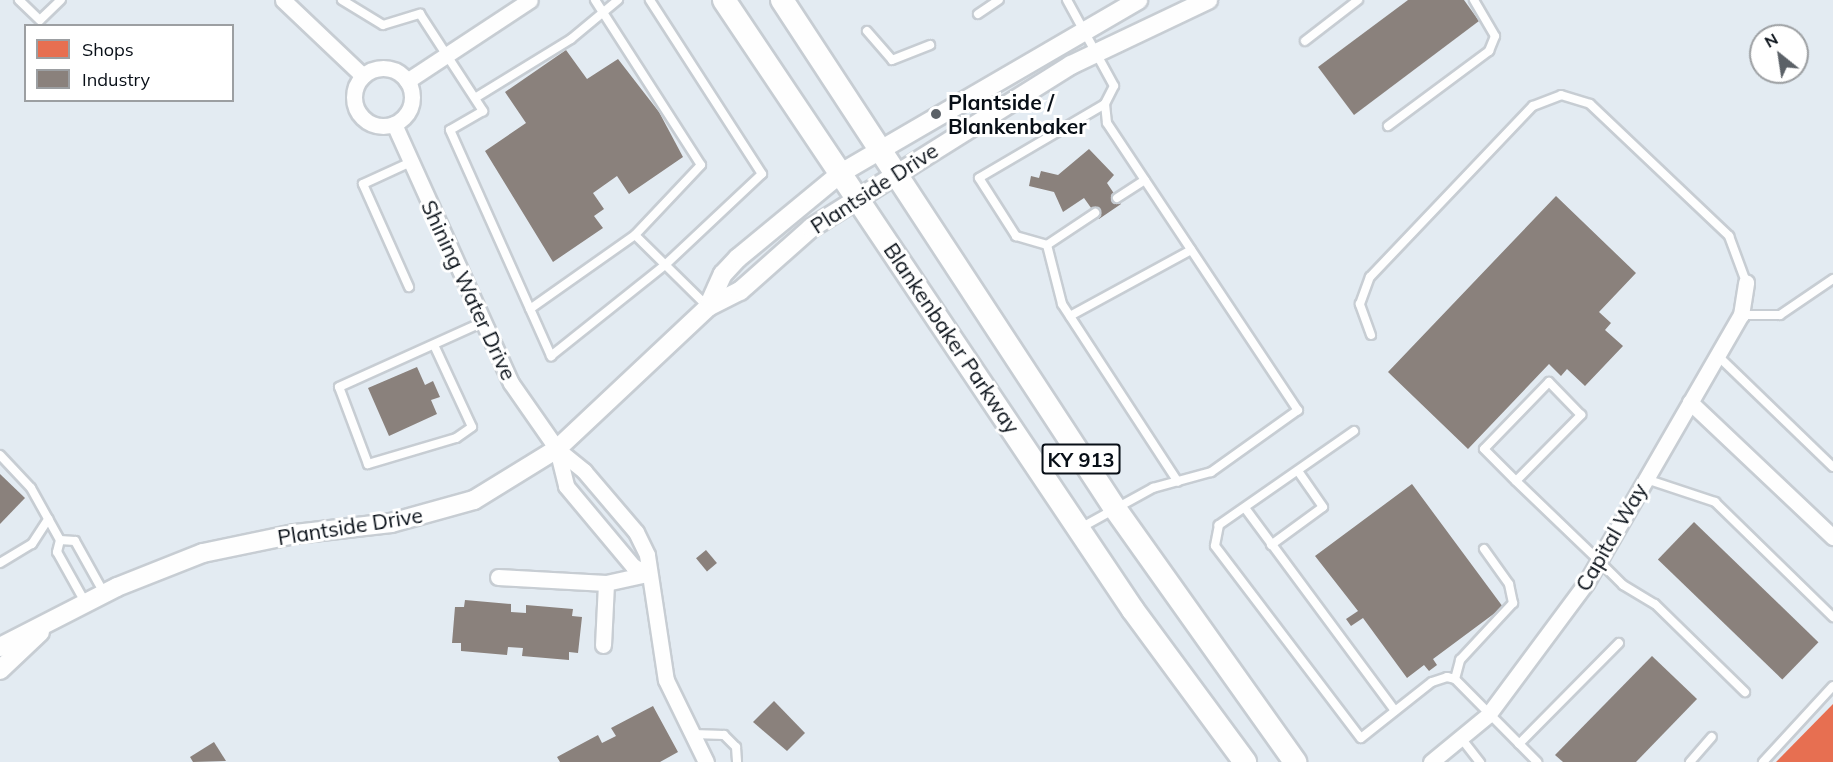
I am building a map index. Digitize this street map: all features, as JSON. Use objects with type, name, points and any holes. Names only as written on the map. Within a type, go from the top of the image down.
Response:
[{"type":"main road","name":"Blankenbaker Parkway","points":[[724,0],[1081,528],[1245,762]]},
{"type":"main road","name":"Blankenbaker Parkway","points":[[782,0],[1113,507],[1294,762]]},
{"type":"street","points":[[283,0],[363,76]]},
{"type":"street","points":[[408,81],[530,0]]},
{"type":"street","name":"Plantside Drive","points":[[708,307],[723,274],[738,258],[841,173],[880,147],[1081,29],[1138,0]]},
{"type":"street","name":"Plantside Drive","points":[[0,647],[46,627],[104,594],[161,567],[246,542],[434,513],[474,500],[557,449],[708,307],[740,291],[811,228],[896,172],[1095,53],[1208,0]]},
{"type":"street","points":[[392,69],[408,81],[410,109],[394,124],[374,125],[359,113],[354,94],[363,76],[392,69]]},
{"type":"street","name":"Shining Water Drive","points":[[394,124],[511,383],[557,449],[584,471],[636,531],[647,555],[647,574],[666,681],[706,762]]},
{"type":"street","name":"Capital Way","points":[[1431,762],[1488,715],[1557,627],[1599,561],[1741,315],[1746,282]]},
{"type":"street","points":[[1690,402],[1833,537]]},
{"type":"street","name":"Shining Water Drive","points":[[557,449],[566,486],[633,566],[647,574]]},
{"type":"street","points":[[498,577],[606,583],[647,574]]},
{"type":"street","points":[[603,645],[606,583]]},
{"type":"street","name":"Plantside Drive","points":[[0,670],[46,627]]},
{"type":"lane","points":[[19,0],[40,20],[61,0]]},
{"type":"lane","points":[[342,0],[383,25],[420,14],[483,111],[450,130],[551,356],[664,265],[762,174],[650,0]]},
{"type":"lane","points":[[530,309],[635,235],[701,165],[595,0]]},
{"type":"lane","points":[[475,98],[571,39],[618,0]]},
{"type":"lane","points":[[978,14],[999,0]]},
{"type":"lane","points":[[1066,0],[1114,86],[1105,104],[1107,123],[1298,410],[1211,472],[1113,507],[1081,528]]},
{"type":"lane","points":[[1305,41],[1358,0]]},
{"type":"lane","points":[[1388,126],[1489,51],[1495,36],[1474,0]]},
{"type":"lane","points":[[867,31],[892,60],[930,45]]},
{"type":"lane","points":[[1371,335],[1360,303],[1370,277],[1533,106],[1561,95],[1590,104],[1729,236],[1746,282]]},
{"type":"lane","points":[[1095,213],[1047,245],[1016,236],[979,178],[1105,104]]},
{"type":"lane","points":[[408,286],[363,184],[411,162]]},
{"type":"lane","points":[[1117,198],[1144,180]]},
{"type":"lane","points":[[635,235],[708,307]]},
{"type":"lane","points":[[1047,245],[1070,316],[1178,482]]},
{"type":"lane","points":[[1070,316],[1191,250]]},
{"type":"lane","points":[[1741,315],[1780,315],[1833,279]]},
{"type":"lane","points":[[434,345],[472,427],[456,438],[368,464],[339,387],[483,322]]},
{"type":"lane","points":[[1717,355],[1833,467]]},
{"type":"lane","points":[[1516,481],[1581,416],[1549,382],[1484,449],[1516,481],[1599,561],[1655,604],[1745,692]]},
{"type":"lane","points":[[1354,431],[1219,525],[1215,546],[1361,738],[1431,682],[1455,679]]},
{"type":"lane","points":[[0,454],[31,488],[60,540],[57,552],[86,604]]},
{"type":"lane","points":[[1271,545],[1323,507],[1298,471]]},
{"type":"lane","points":[[1646,479],[1714,502],[1833,617]]},
{"type":"lane","points":[[1245,508],[1395,711]]},
{"type":"lane","points":[[0,562],[32,544],[48,519]]},
{"type":"lane","points":[[60,540],[75,541],[104,594]]},
{"type":"lane","points":[[1455,679],[1460,660],[1512,603],[1509,584],[1484,549]]},
{"type":"lane","points":[[1519,744],[1619,643]]},
{"type":"lane","points":[[1455,679],[1488,715],[1537,762]]},
{"type":"lane","points":[[1763,762],[1833,686]]},
{"type":"lane","points":[[693,734],[724,735],[736,747],[738,762]]},
{"type":"lane","points":[[1690,762],[1712,737]]},
{"type":"lane","points":[[1461,738],[1480,762]]},
{"type":"shaded area","points":[[0,0],[1833,0],[1833,762],[0,762]]},
{"type":"building: Shops","points":[[1833,704],[1833,762],[1776,762]]},
{"type":"building: Industry","points":[[1408,0],[1464,0],[1479,21],[1354,115],[1318,67]]},
{"type":"building: Industry","points":[[566,50],[587,79],[618,59],[659,112],[683,157],[629,194],[617,176],[593,193],[604,209],[594,216],[603,228],[553,262],[485,151],[526,123],[505,92]]},
{"type":"building: Industry","points":[[1089,149],[1114,175],[1107,183],[1121,204],[1099,219],[1084,198],[1063,212],[1054,192],[1029,186],[1031,176],[1039,178],[1041,171],[1058,175]]},
{"type":"building: Industry","points":[[1556,196],[1636,273],[1599,312],[1611,323],[1605,330],[1623,346],[1585,386],[1567,369],[1561,376],[1549,364],[1468,449],[1388,372]]},
{"type":"building: Industry","points":[[417,367],[425,385],[433,381],[440,397],[431,400],[437,414],[389,436],[368,388]]},
{"type":"building: Industry","points":[[0,474],[25,498],[0,524]]},
{"type":"building: Industry","points":[[1412,484],[1503,607],[1433,659],[1437,665],[1429,671],[1424,665],[1407,678],[1363,618],[1351,626],[1346,619],[1358,611],[1315,556]]},
{"type":"building: Industry","points":[[1694,522],[1818,642],[1782,680],[1658,559]]},
{"type":"building: Industry","points":[[706,550],[717,563],[707,571],[696,558]]},
{"type":"building: Industry","points":[[465,600],[511,604],[511,612],[526,613],[526,605],[573,609],[572,616],[582,617],[578,653],[569,652],[569,660],[522,656],[523,648],[508,647],[507,655],[461,651],[461,643],[452,643],[455,607],[464,607]]},
{"type":"building: Industry","points":[[1652,656],[1697,699],[1636,762],[1563,762],[1555,755]]},
{"type":"building: Industry","points":[[774,701],[805,733],[787,751],[753,722]]},
{"type":"building: Industry","points":[[653,706],[678,752],[660,762],[560,762],[557,757],[598,735],[602,743],[616,736],[611,728]]},
{"type":"building: Industry","points":[[214,742],[226,761],[193,762],[190,757]]},
{"type":"place","name":"Plantside / Blankenbaker","points":[[936,114]]}]
